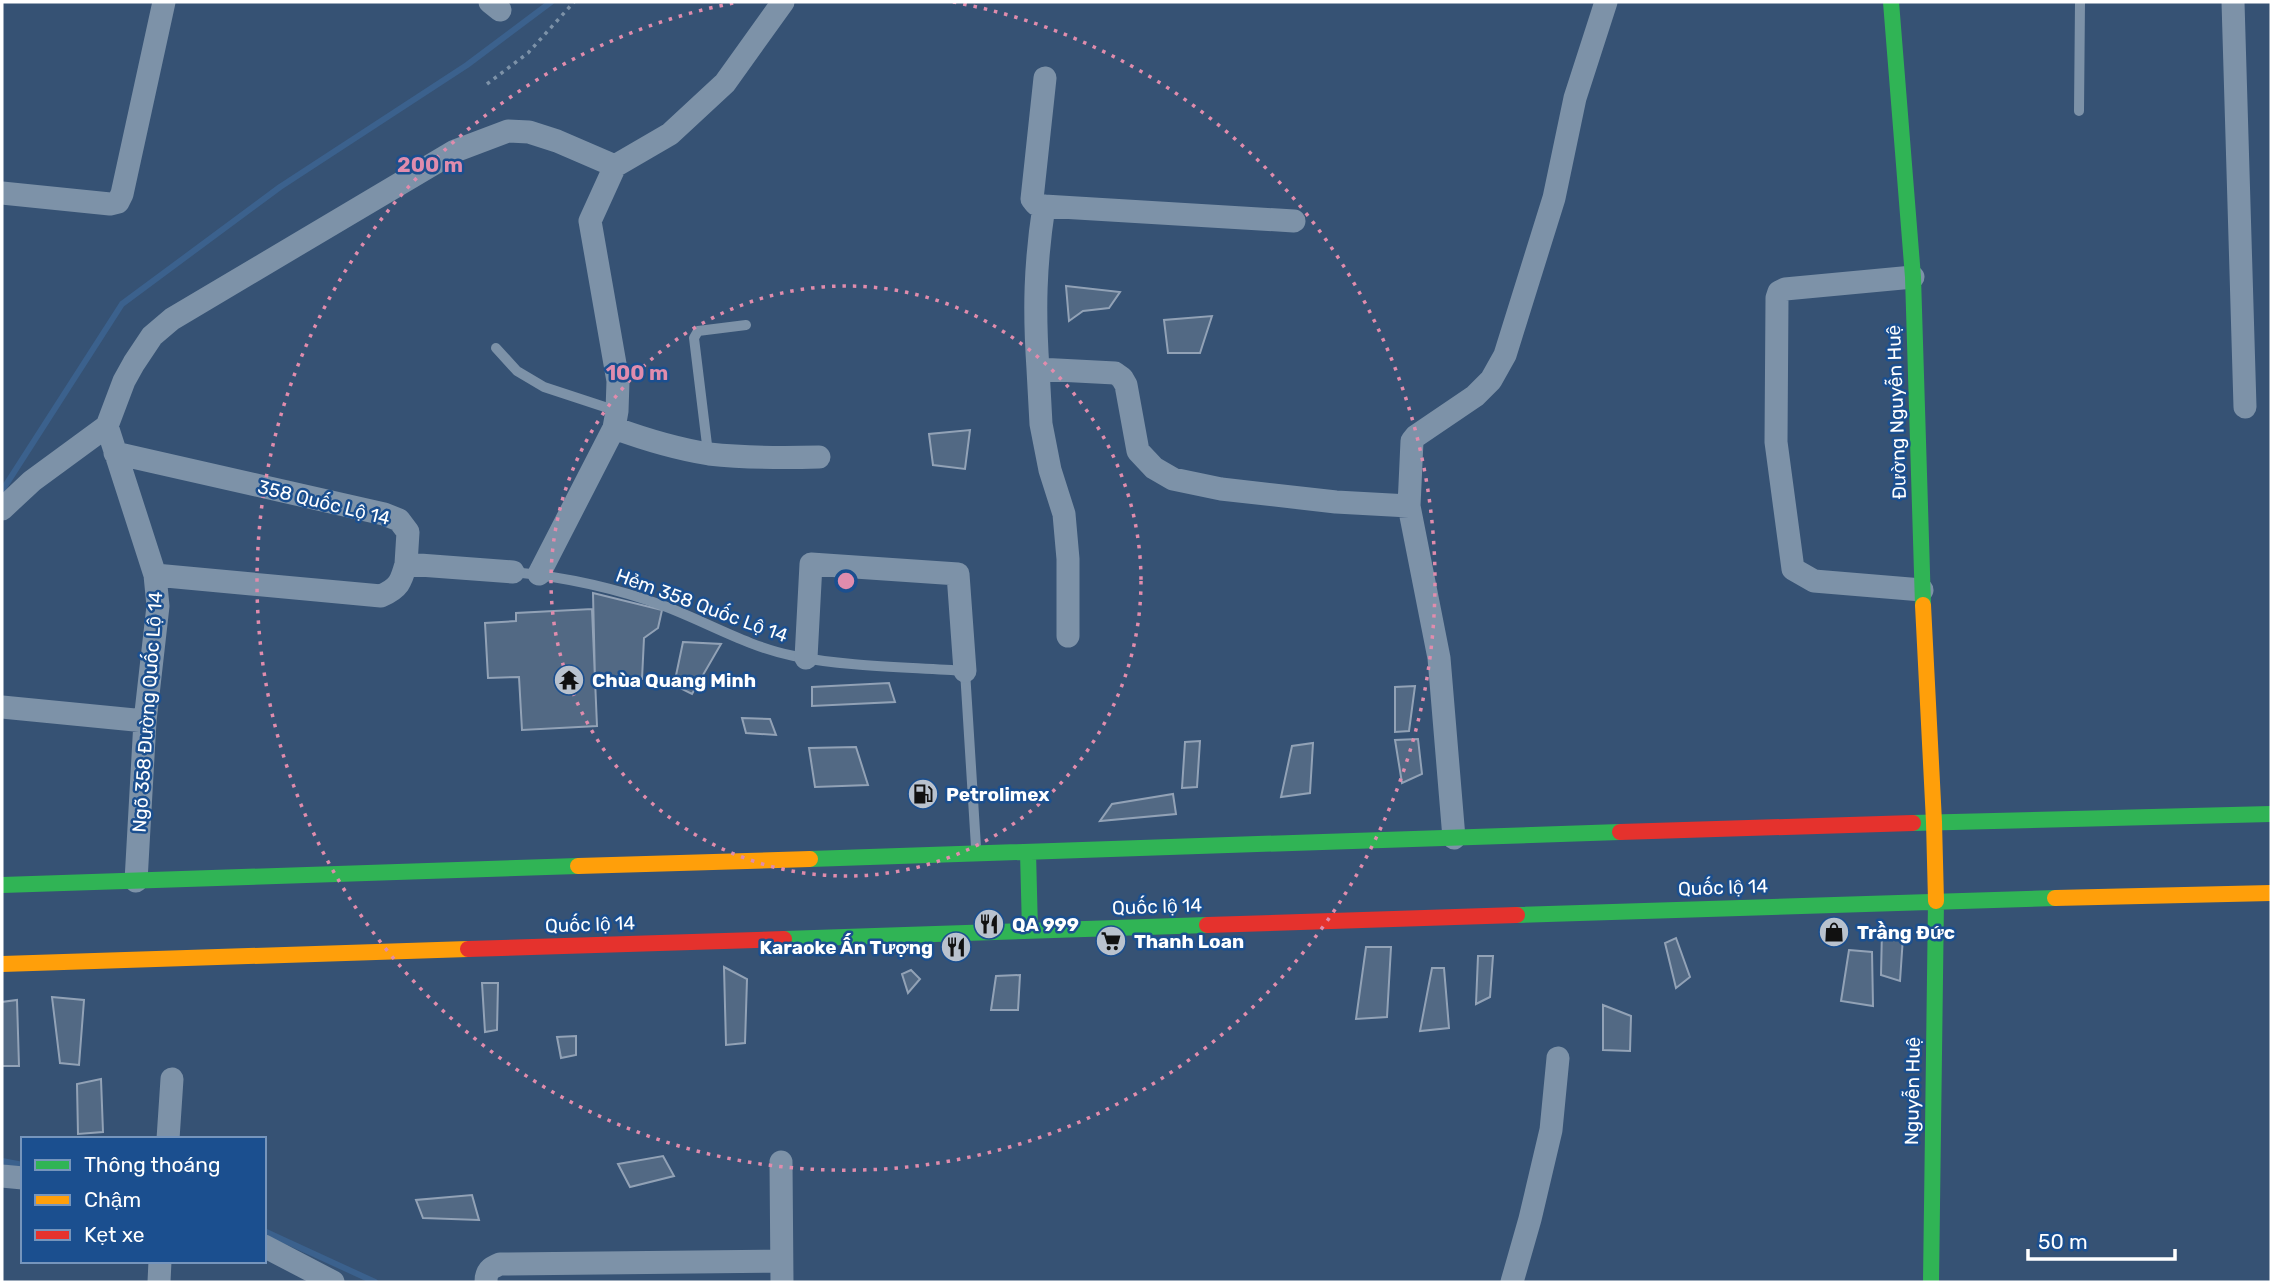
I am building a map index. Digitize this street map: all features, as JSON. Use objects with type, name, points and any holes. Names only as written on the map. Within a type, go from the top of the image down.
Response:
[{"type":"main road","name":"Đường Nguyễn Huệ","points":[[1891,2],[1913,278],[1922,590],[1934,822]]},
{"type":"main road","points":[[2,885],[1934,822],[2271,814]]},
{"type":"main road","name":"Nguyễn Huệ","points":[[1931,1282],[1936,901],[1934,822]]},
{"type":"main road","points":[[1028,852],[1030,931]]},
{"type":"main road","name":"Quốc lộ 14","points":[[2,964],[1936,901],[2271,893]]},
{"type":"street","points":[[2,193],[110,204],[118,202],[122,194],[164,2]]},
{"type":"street","points":[[538,574],[615,419],[618,382],[590,221],[615,166],[670,134],[725,83],[783,2]]},
{"type":"street","points":[[1454,838],[1439,658],[1409,506],[1412,441],[1475,396],[1491,380],[1505,355],[1554,198],[1575,98],[1605,2]]},
{"type":"street","points":[[2233,2],[2245,407]]},
{"type":"street","points":[[1045,78],[1032,199],[1036,204],[1294,221]]},
{"type":"street","points":[[2,509],[32,481],[107,426],[124,381],[134,363],[152,337],[172,318],[455,151],[508,131],[528,132],[615,166]]},
{"type":"street","points":[[1044,206],[1036,255],[1034,311],[1041,424],[1050,470],[1064,514],[1069,559],[1068,636]]},
{"type":"street","points":[[1913,278],[1786,289],[1779,292],[1776,442],[1793,569],[1814,581],[1922,590]]},
{"type":"street","points":[[1038,369],[1115,373],[1122,377],[1126,385],[1138,451],[1154,468],[1173,479],[1194,485],[1247,492],[1336,502],[1409,506]]},
{"type":"street","points":[[615,419],[636,436],[708,453],[777,458],[819,457]]},
{"type":"street","name":"Ngõ 358 Đường Quốc Lộ 14","points":[[107,426],[155,575],[158,606],[145,721],[136,881]]},
{"type":"street","name":"358 Quốc Lộ 14","points":[[115,453],[384,514],[399,520],[408,532],[406,564]]},
{"type":"street","points":[[155,575],[381,596],[395,590],[406,564],[513,572]]},
{"type":"street","points":[[806,658],[811,564],[958,574],[965,671]]},
{"type":"street","points":[[2,707],[145,721]]},
{"type":"street","points":[[1512,1282],[1551,1130],[1558,1058]]},
{"type":"street","points":[[168,1137],[172,1079]]},
{"type":"street","points":[[486,1282],[490,1268],[500,1264],[683,1272],[782,1272],[780,1162]]},
{"type":"street","points":[[2,1176],[21,1178]]},
{"type":"street","points":[[266,1247],[333,1282]]},
{"type":"street","points":[[159,1282],[160,1263]]},
{"type":"lane","points":[[2079,111],[2080,2]]},
{"type":"lane","points":[[708,453],[694,338],[698,331],[747,325]]},
{"type":"lane","points":[[496,348],[517,371],[544,387],[615,419]]},
{"type":"lane","points":[[513,572],[538,574]]},
{"type":"lane","name":"Hẻm 358 Quốc Lộ 14","points":[[538,574],[623,591],[760,646],[806,658],[965,671]]},
{"type":"lane","points":[[965,671],[976,854]]},
{"type":"path","points":[[487,84],[528,53],[575,2]]},
{"type":"building","points":[[1066,286],[1120,292],[1109,308],[1083,311],[1069,321]]},
{"type":"building","points":[[1212,316],[1200,353],[1168,353],[1164,320]]},
{"type":"building","points":[[970,430],[965,469],[933,465],[929,434]]},
{"type":"building","points":[[593,593],[662,610],[658,628],[644,638],[642,679],[595,681]]},
{"type":"building","points":[[592,609],[597,726],[522,730],[519,677],[488,678],[485,623],[516,621],[516,613]]},
{"type":"building","points":[[683,642],[721,644],[692,694],[674,685]]},
{"type":"building","points":[[889,683],[895,702],[812,706],[812,687]]},
{"type":"building","points":[[1415,686],[1409,731],[1395,732],[1395,687]]},
{"type":"building","points":[[742,718],[770,719],[776,735],[746,733]]},
{"type":"building","points":[[1418,739],[1422,774],[1402,783],[1395,740]]},
{"type":"building","points":[[1200,741],[1197,787],[1182,788],[1185,742]]},
{"type":"building","points":[[1313,743],[1310,793],[1281,797],[1292,746]]},
{"type":"building","points":[[856,747],[868,785],[815,787],[809,748]]},
{"type":"building","points":[[1173,794],[1176,814],[1100,821],[1112,804]]},
{"type":"building","points":[[1882,930],[1903,937],[1900,981],[1881,975]]},
{"type":"building","points":[[1676,938],[1690,977],[1676,988],[1665,943]]},
{"type":"building","points":[[1366,947],[1391,947],[1387,1017],[1356,1019]]},
{"type":"building","points":[[1849,950],[1872,952],[1873,1006],[1841,1001]]},
{"type":"building","points":[[1478,956],[1493,956],[1490,997],[1476,1004]]},
{"type":"building","points":[[724,967],[747,979],[745,1043],[726,1045]]},
{"type":"building","points":[[1432,968],[1444,968],[1449,1028],[1420,1031]]},
{"type":"building","points":[[911,970],[920,979],[908,993],[902,974]]},
{"type":"building","points":[[1020,975],[1018,1010],[991,1010],[996,976]]},
{"type":"building","points":[[482,983],[498,983],[497,1030],[485,1032]]},
{"type":"building","points":[[52,997],[84,1000],[79,1065],[60,1063]]},
{"type":"building","points":[[17,1000],[19,1066],[2,1066],[2,1002]]},
{"type":"building","points":[[1603,1005],[1631,1016],[1630,1051],[1603,1050]]},
{"type":"building","points":[[576,1036],[576,1055],[561,1058],[557,1037]]},
{"type":"building","points":[[101,1079],[103,1132],[78,1134],[77,1084]]},
{"type":"building","points":[[663,1156],[674,1176],[630,1187],[618,1164]]},
{"type":"building","points":[[472,1195],[479,1220],[423,1218],[416,1200]]},
{"type":"waterway","points":[[2,491],[122,304],[280,187],[467,65],[551,2]]},
{"type":"waterway","points":[[2,1161],[21,1165]]},
{"type":"waterway","points":[[266,1232],[375,1282]]},
{"type":"traffic: fast","points":[[1891,2],[1913,277],[1923,605]]},
{"type":"traffic: fast","points":[[1913,823],[2271,814]]},
{"type":"traffic: fast","points":[[810,859],[1620,832]]},
{"type":"traffic: fast","points":[[1028,852],[1030,931]]},
{"type":"traffic: fast","points":[[2,885],[578,866]]},
{"type":"traffic: fast","points":[[1517,915],[2055,898]]},
{"type":"traffic: fast","points":[[1931,1282],[1936,901]]},
{"type":"traffic: fast","points":[[784,939],[1207,925]]},
{"type":"traffic: slow","points":[[1923,605],[1934,822]]},
{"type":"traffic: slow","points":[[1934,822],[1936,901]]},
{"type":"traffic: slow","points":[[578,866],[810,859]]},
{"type":"traffic: slow","points":[[2055,898],[2271,893]]},
{"type":"traffic: slow","points":[[2,964],[468,949]]},
{"type":"traffic: jam","points":[[1620,832],[1913,823]]},
{"type":"traffic: jam","points":[[1207,925],[1517,915]]},
{"type":"traffic: jam","points":[[468,949],[784,939]]},
{"type":"place","name":"Chùa Quang Minh","points":[[569,680]]},
{"type":"place","name":"Petrolimex","points":[[923,794]]},
{"type":"place","name":"QA 999","points":[[989,924]]},
{"type":"place","name":"Trầng Đức","points":[[1834,932]]},
{"type":"place","name":"Thanh Loan","points":[[1111,941]]},
{"type":"place","name":"Karaoke Ấn Tượng","points":[[956,947]]}]
